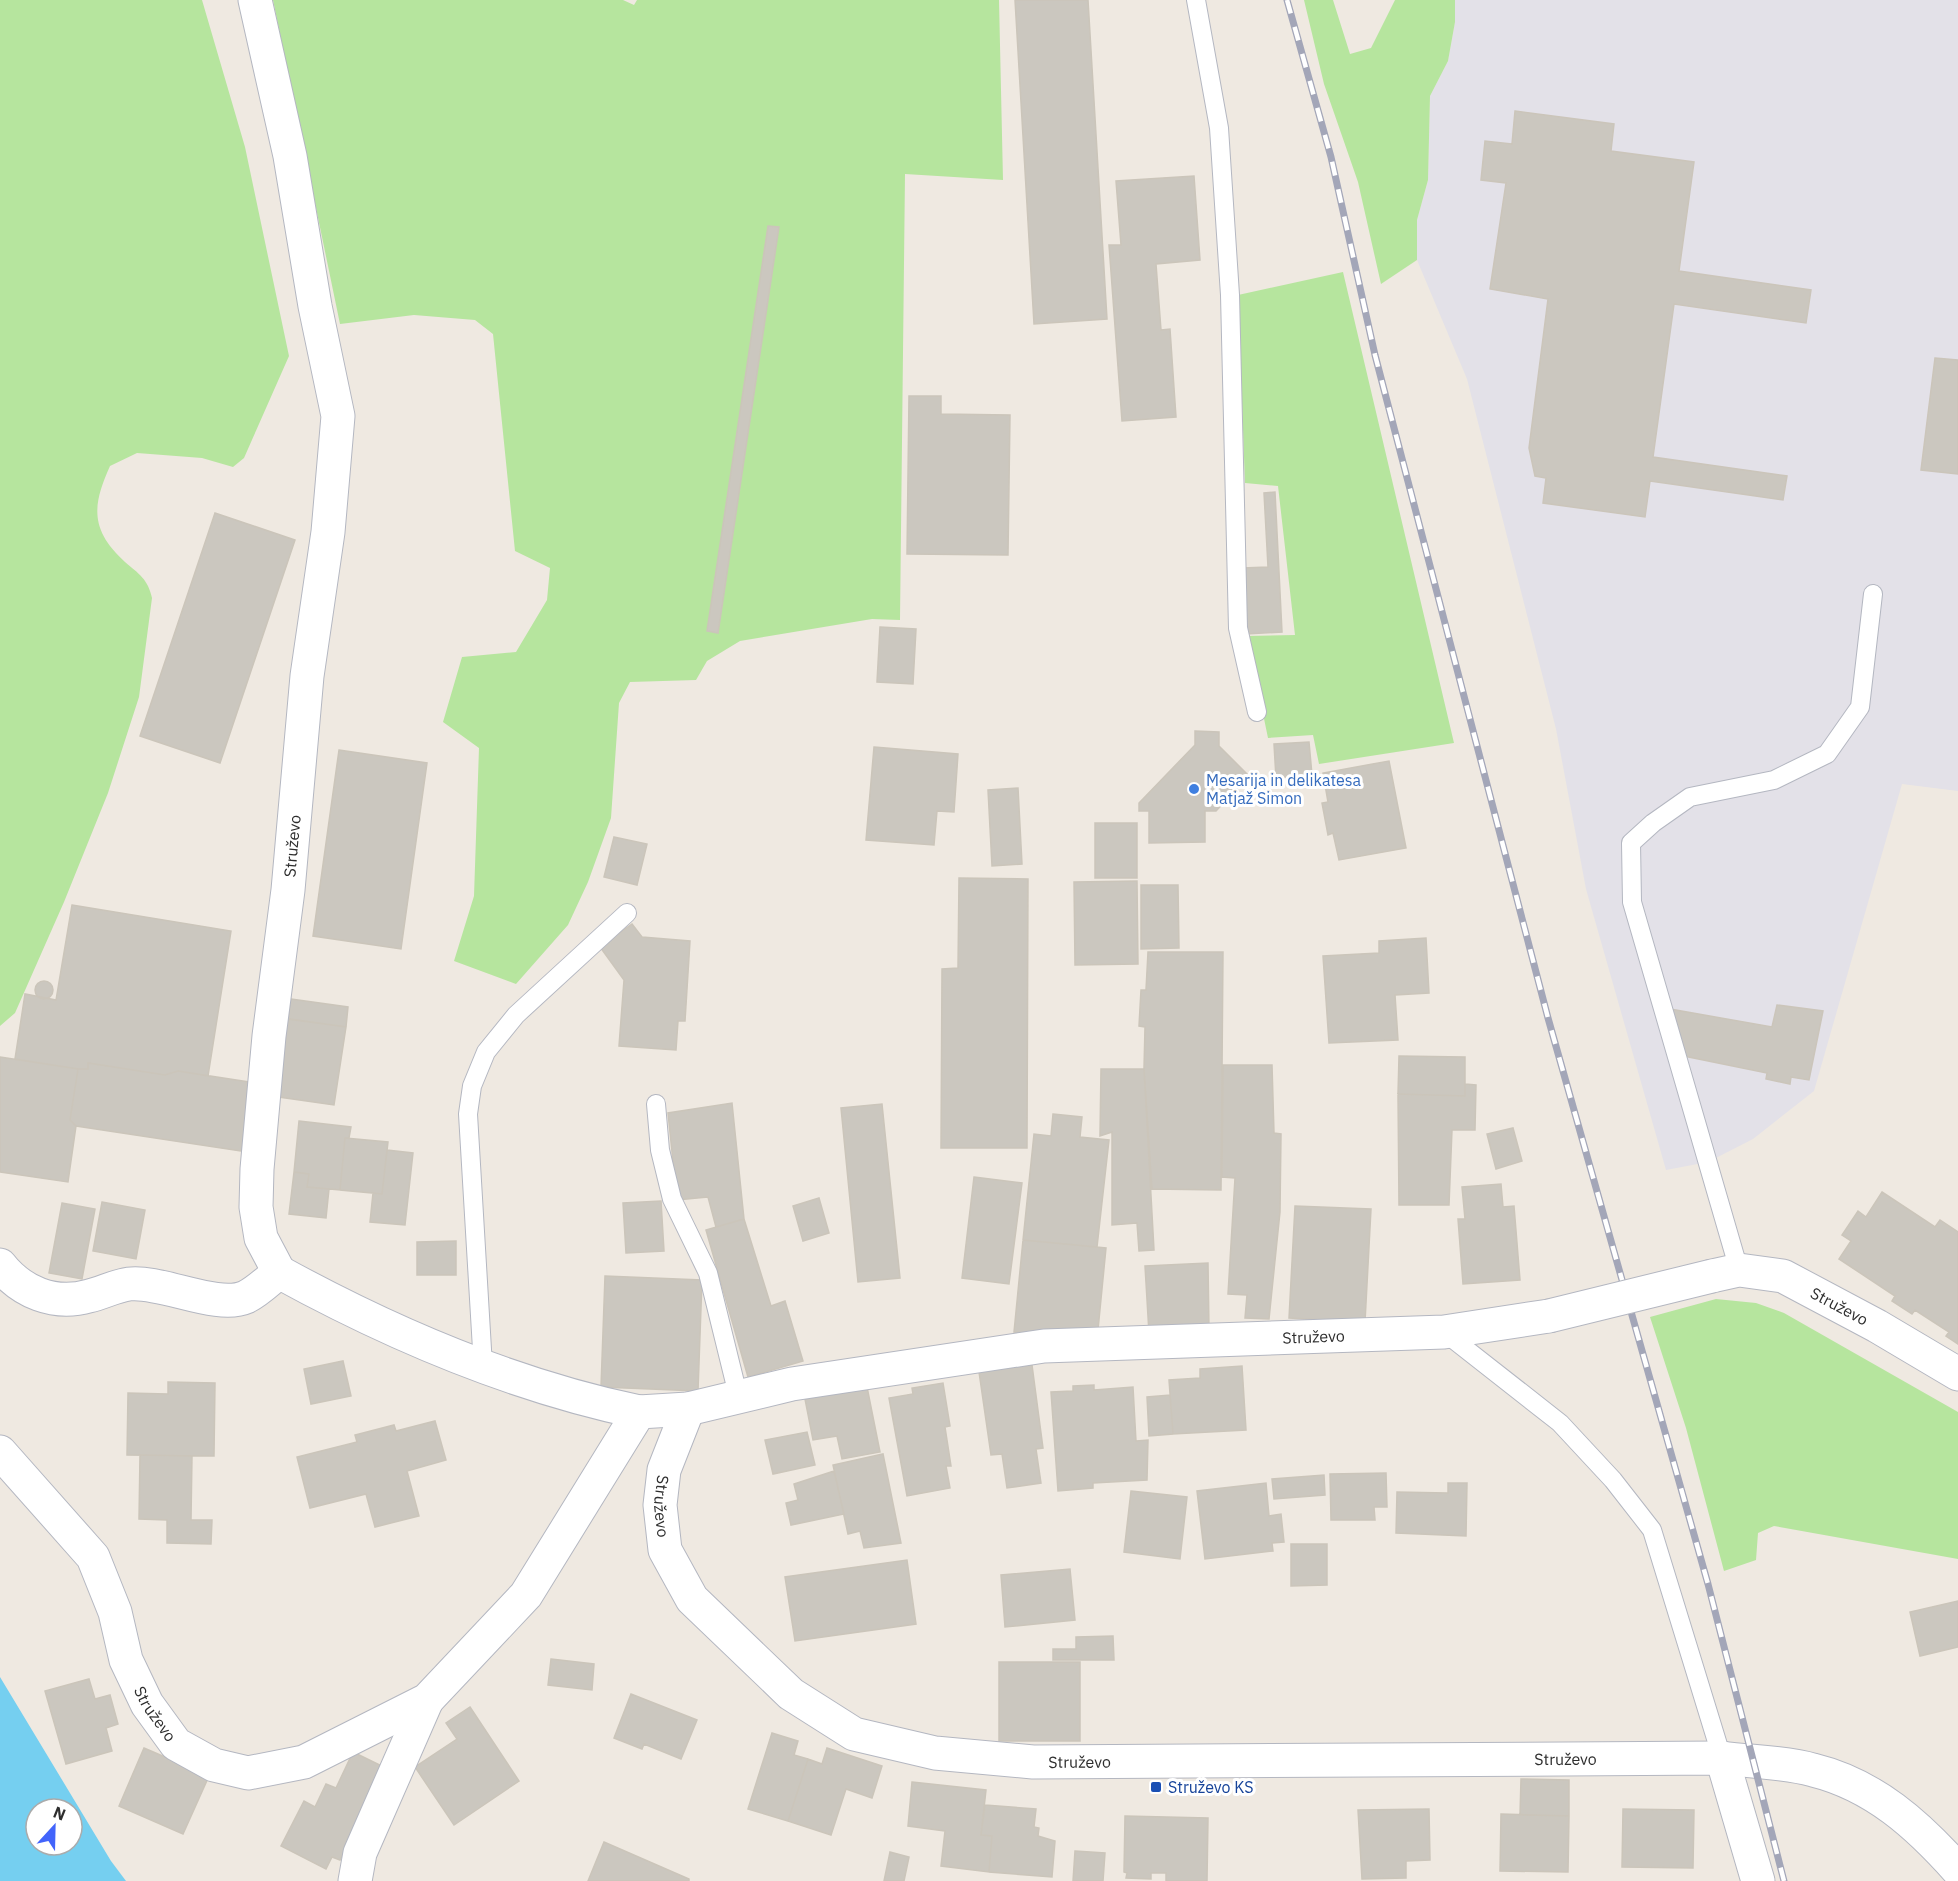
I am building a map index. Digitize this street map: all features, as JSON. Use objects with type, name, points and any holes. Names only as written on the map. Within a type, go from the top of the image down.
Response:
[{"type":"street","name":"Struževo","points":[[255,0],[290,156],[315,306],[338,416],[328,532],[307,676],[288,890],[269,1035],[257,1169],[256,1207],[261,1238],[279,1272],[324,1297],[483,1366],[594,1402],[639,1412],[688,1409],[738,1395],[792,1384],[1044,1346],[1444,1332],[1549,1316],[1725,1273],[1783,1276],[1877,1326],[1958,1374]]},
{"type":"street","points":[[0,1265],[13,1281],[40,1297],[86,1297],[129,1284],[153,1285],[210,1299],[245,1298],[279,1272]]},
{"type":"street","name":"Struževo","points":[[688,1409],[664,1470],[660,1505],[665,1550],[692,1599],[791,1694],[854,1734],[934,1753],[1033,1762],[1722,1758],[1813,1770],[1862,1786],[1896,1810],[1932,1841],[1958,1870]]},
{"type":"street","name":"Struževo","points":[[355,1881],[360,1853],[427,1701],[526,1595],[639,1412]]},
{"type":"street","name":"Struževo","points":[[0,1452],[93,1557],[115,1612],[126,1660],[147,1704],[176,1744],[214,1765],[248,1773],[304,1762],[427,1701]]},
{"type":"street","points":[[1722,1758],[1758,1881]]},
{"type":"lane","points":[[1196,0],[1220,128],[1230,295],[1238,628],[1257,712]]},
{"type":"lane","points":[[1725,1273],[1632,902],[1631,843],[1653,823],[1690,797],[1774,780],[1827,754],[1860,708],[1873,594]]},
{"type":"lane","points":[[483,1366],[468,1114],[472,1086],[486,1052],[516,1015],[627,913]]},
{"type":"lane","points":[[656,1104],[660,1150],[672,1199],[708,1273],[738,1395]]},
{"type":"lane","points":[[1444,1332],[1560,1423],[1613,1480],[1653,1530],[1722,1758]]},
{"type":"shaded area","points":[[1455,0],[1958,0],[1958,791],[1902,784],[1814,1091],[1753,1139],[1708,1162],[1666,1170],[1586,889],[1556,729],[1467,379],[1417,260],[1417,220],[1428,180],[1430,96],[1448,61],[1455,22]]},
{"type":"green space","points":[[0,0],[202,0],[245,147],[289,356],[244,458],[233,467],[202,458],[137,453],[110,466],[100,493],[98,517],[100,528],[114,550],[145,581],[152,598],[139,697],[108,793],[64,902],[15,1013],[0,1026]]},
{"type":"green space","points":[[273,0],[623,0],[634,5],[637,0],[999,0],[1003,180],[905,174],[900,620],[872,619],[740,641],[707,661],[696,680],[630,682],[619,703],[611,818],[588,882],[568,925],[516,984],[454,961],[474,896],[479,748],[443,722],[462,657],[516,652],[547,600],[550,568],[515,551],[493,334],[475,320],[414,315],[340,324]]},
{"type":"green space","points":[[1304,0],[1333,0],[1350,54],[1371,48],[1395,0],[1455,0],[1455,22],[1448,61],[1430,96],[1428,180],[1417,220],[1417,260],[1381,284],[1358,182],[1324,84]]},
{"type":"green space","points":[[1343,272],[1454,743],[1319,764],[1313,735],[1268,738],[1247,636],[1295,635],[1278,486],[1245,483],[1238,295]]},
{"type":"green space","points":[[1716,1299],[1756,1303],[1784,1313],[1958,1412],[1958,1559],[1774,1526],[1758,1533],[1756,1560],[1724,1571],[1686,1428],[1650,1317]]},
{"type":"water","points":[[0,1677],[72,1797],[24,1797],[24,1857],[84,1857],[84,1816],[126,1881],[0,1881]]},
{"type":"building","points":[[1015,0],[1088,0],[1107,319],[1034,324]]},
{"type":"building","points":[[1515,111],[1614,124],[1611,151],[1694,162],[1679,271],[1811,290],[1806,323],[1674,304],[1653,457],[1787,476],[1783,500],[1650,481],[1645,517],[1543,503],[1546,478],[1535,476],[1529,448],[1548,299],[1490,289],[1506,183],[1481,180],[1485,141],[1512,144]]},
{"type":"building","points":[[1194,176],[1200,260],[1156,264],[1161,330],[1170,329],[1176,417],[1122,421],[1109,245],[1121,245],[1116,181]]},
{"type":"building","points":[[768,226],[779,227],[718,633],[707,631]]},
{"type":"building","points":[[1935,358],[1958,360],[1958,474],[1921,470]]},
{"type":"building","points":[[909,396],[941,396],[941,414],[1010,415],[1008,555],[907,554]]},
{"type":"building","points":[[1275,492],[1282,632],[1246,634],[1243,568],[1268,567],[1264,493]]},
{"type":"building","points":[[215,513],[295,540],[220,763],[140,736]]},
{"type":"building","points":[[880,627],[916,629],[913,684],[877,682]]},
{"type":"building","name":"Mesarija in delikatesa Matjaž Simon","points":[[1195,731],[1219,732],[1219,746],[1249,776],[1216,811],[1205,811],[1205,842],[1149,843],[1149,811],[1139,811],[1139,803],[1195,745]]},
{"type":"building","points":[[1309,742],[1312,775],[1276,778],[1274,744]]},
{"type":"building","points":[[874,747],[958,754],[954,812],[937,811],[934,845],[866,840]]},
{"type":"building","points":[[339,750],[427,763],[401,949],[313,936]]},
{"type":"building","points":[[1389,761],[1406,848],[1339,860],[1333,833],[1328,835],[1322,803],[1328,802],[1323,773]]},
{"type":"building","points":[[1018,788],[1022,864],[992,866],[988,790]]},
{"type":"building","points":[[1095,823],[1137,823],[1137,878],[1095,878]]},
{"type":"building","points":[[614,837],[647,844],[637,885],[604,877]]},
{"type":"building","points":[[959,878],[1028,879],[1027,1148],[941,1148],[942,969],[958,968]]},
{"type":"building","points":[[1137,881],[1138,964],[1075,965],[1074,882]]},
{"type":"building","points":[[1141,885],[1178,885],[1179,948],[1141,949]]},
{"type":"building","points":[[72,905],[231,931],[208,1076],[178,1071],[165,1075],[88,1063],[88,1069],[78,1069],[15,1059],[25,994],[56,1000]]},
{"type":"building","points":[[632,924],[642,937],[690,941],[685,1021],[678,1021],[676,1050],[619,1046],[624,980],[600,947]]},
{"type":"building","points":[[1426,938],[1429,993],[1395,995],[1398,1040],[1329,1043],[1323,956],[1379,953],[1379,941]]},
{"type":"building","points":[[1148,952],[1223,952],[1221,1190],[1152,1189],[1144,1069],[1145,1027],[1139,1026],[1141,990],[1146,990]]},
{"type":"building","points":[[44,981],[50,984],[53,990],[50,996],[44,999],[38,996],[35,990],[38,984]]},
{"type":"building","points":[[291,999],[348,1007],[346,1027],[288,1019]]},
{"type":"building","points":[[1777,1005],[1823,1011],[1809,1080],[1791,1077],[1790,1084],[1766,1079],[1767,1073],[1684,1056],[1670,1009],[1772,1027]]},
{"type":"building","points":[[283,1018],[346,1027],[334,1105],[272,1096]]},
{"type":"building","points":[[1399,1056],[1465,1057],[1465,1096],[1398,1094]]},
{"type":"building","points":[[0,1057],[78,1069],[70,1120],[76,1126],[68,1182],[0,1172]]},
{"type":"building","points":[[88,1063],[165,1075],[178,1071],[256,1083],[247,1152],[76,1126],[70,1120],[78,1069],[88,1069]]},
{"type":"building","points":[[1223,1065],[1272,1065],[1274,1133],[1281,1134],[1280,1212],[1269,1319],[1245,1318],[1247,1295],[1228,1294],[1235,1178],[1222,1177]]},
{"type":"building","points":[[1101,1069],[1144,1069],[1154,1250],[1139,1251],[1137,1223],[1112,1225],[1112,1132],[1100,1136]]},
{"type":"building","points":[[1465,1084],[1476,1085],[1475,1130],[1452,1130],[1449,1205],[1399,1205],[1398,1094],[1465,1096]]},
{"type":"building","points":[[732,1103],[744,1219],[716,1227],[708,1197],[677,1200],[668,1113]]},
{"type":"building","points":[[882,1104],[900,1278],[858,1282],[841,1108]]},
{"type":"building","points":[[1053,1114],[1082,1117],[1080,1137],[1109,1140],[1097,1247],[1023,1240],[1034,1134],[1051,1136]]},
{"type":"building","points":[[299,1121],[351,1127],[349,1138],[345,1138],[340,1190],[307,1187],[309,1174],[294,1172]]},
{"type":"building","points":[[1513,1128],[1522,1161],[1496,1169],[1487,1134]]},
{"type":"building","points":[[345,1138],[388,1142],[382,1194],[340,1190]]},
{"type":"building","points":[[387,1150],[413,1153],[405,1225],[370,1222],[373,1193],[382,1194]]},
{"type":"building","points":[[294,1172],[309,1174],[307,1187],[329,1189],[326,1218],[289,1214]]},
{"type":"building","points":[[974,1177],[1022,1183],[1009,1284],[962,1278]]},
{"type":"building","points":[[1501,1184],[1503,1207],[1514,1206],[1520,1280],[1463,1284],[1458,1219],[1465,1219],[1462,1187]]},
{"type":"building","points":[[1882,1192],[1935,1227],[1940,1220],[1958,1232],[1958,1344],[1946,1336],[1949,1332],[1915,1310],[1912,1314],[1892,1301],[1895,1296],[1839,1259],[1851,1241],[1842,1235],[1858,1211],[1866,1217]]},
{"type":"building","points":[[819,1198],[829,1233],[803,1241],[793,1206]]},
{"type":"building","points":[[661,1201],[664,1251],[626,1253],[623,1203]]},
{"type":"building","points":[[102,1202],[145,1210],[136,1259],[93,1251]]},
{"type":"building","points":[[62,1203],[95,1209],[82,1279],[49,1273]]},
{"type":"building","points":[[1295,1206],[1371,1209],[1365,1322],[1289,1318]]},
{"type":"building","points":[[744,1219],[771,1306],[785,1301],[803,1361],[748,1377],[706,1230]]},
{"type":"building","points":[[1023,1240],[1106,1248],[1097,1340],[1014,1332]]},
{"type":"building","points":[[456,1241],[456,1275],[417,1275],[417,1242]]},
{"type":"building","points":[[1208,1263],[1209,1330],[1149,1333],[1145,1266]]},
{"type":"building","points":[[605,1276],[702,1280],[698,1391],[601,1387]]},
{"type":"building","points":[[343,1361],[351,1396],[311,1404],[304,1369]]},
{"type":"building","points":[[1032,1365],[1043,1448],[1036,1449],[1041,1483],[1007,1488],[1002,1454],[991,1455],[979,1372]]},
{"type":"building","points":[[1242,1366],[1246,1430],[1173,1434],[1169,1380],[1200,1378],[1200,1369]]},
{"type":"building","points":[[168,1382],[215,1383],[214,1456],[127,1455],[128,1393],[168,1394]]},
{"type":"building","points":[[943,1383],[950,1426],[945,1427],[951,1466],[946,1466],[950,1488],[907,1496],[889,1398],[913,1394],[912,1388]]},
{"type":"building","points":[[1094,1385],[1094,1390],[1133,1387],[1136,1441],[1148,1440],[1147,1480],[1093,1483],[1093,1488],[1058,1491],[1051,1392],[1073,1391],[1073,1386]]},
{"type":"building","points":[[867,1387],[880,1452],[842,1459],[837,1436],[813,1440],[805,1399]]},
{"type":"building","points":[[1170,1395],[1173,1434],[1149,1436],[1147,1397]]},
{"type":"building","points":[[435,1421],[446,1460],[407,1471],[419,1516],[375,1527],[366,1494],[310,1508],[297,1457],[357,1442],[355,1435],[394,1425],[396,1431]]},
{"type":"building","points":[[807,1432],[815,1465],[773,1474],[765,1440]]},
{"type":"building","points":[[883,1454],[901,1543],[864,1548],[860,1531],[848,1534],[833,1465]]},
{"type":"building","points":[[140,1455],[192,1456],[191,1520],[212,1520],[211,1544],[167,1543],[167,1520],[139,1519]]},
{"type":"building","points":[[834,1471],[844,1514],[791,1525],[786,1503],[798,1500],[794,1484]]},
{"type":"building","points":[[1386,1473],[1387,1507],[1374,1507],[1375,1520],[1331,1520],[1330,1474]]},
{"type":"building","points":[[1324,1475],[1325,1495],[1274,1499],[1272,1479]]},
{"type":"building","points":[[1266,1483],[1269,1516],[1281,1514],[1284,1542],[1272,1543],[1273,1551],[1205,1559],[1197,1491]]},
{"type":"building","points":[[1448,1483],[1467,1483],[1466,1536],[1396,1533],[1397,1492],[1448,1493]]},
{"type":"building","points":[[1131,1491],[1187,1497],[1180,1559],[1124,1552]]},
{"type":"building","points":[[1291,1544],[1327,1544],[1327,1585],[1291,1586]]},
{"type":"building","points":[[907,1560],[916,1624],[795,1641],[785,1577]]},
{"type":"building","points":[[1070,1569],[1075,1620],[1005,1627],[1001,1575]]},
{"type":"building","points":[[1958,1601],[1958,1647],[1920,1656],[1910,1612]]},
{"type":"building","points":[[1113,1636],[1114,1660],[1053,1660],[1053,1649],[1076,1649],[1076,1637]]},
{"type":"building","points":[[551,1659],[594,1664],[592,1690],[548,1685]]},
{"type":"building","points":[[999,1662],[1080,1662],[1080,1741],[999,1741]]},
{"type":"building","points":[[89,1679],[95,1699],[110,1695],[118,1724],[106,1728],[112,1751],[66,1764],[45,1691]]},
{"type":"building","points":[[631,1694],[697,1720],[681,1759],[644,1744],[642,1749],[614,1738]]},
{"type":"building","points":[[470,1707],[519,1781],[454,1825],[415,1767],[457,1739],[446,1723]]},
{"type":"building","points":[[772,1733],[798,1741],[794,1755],[808,1759],[788,1821],[748,1809]]},
{"type":"building","points":[[144,1748],[209,1776],[183,1834],[119,1806]]},
{"type":"building","points":[[827,1748],[882,1766],[872,1798],[846,1789],[831,1835],[788,1821],[808,1759],[822,1764]]},
{"type":"building","points":[[353,1752],[384,1767],[340,1860],[332,1857],[326,1869],[281,1846],[304,1801],[315,1807],[326,1784],[336,1788]]},
{"type":"building","points":[[1521,1779],[1569,1780],[1569,1816],[1520,1815]]},
{"type":"building","points":[[912,1782],[986,1790],[981,1835],[992,1836],[989,1872],[941,1866],[945,1831],[908,1826]]},
{"type":"building","points":[[985,1805],[1036,1809],[1034,1827],[1039,1828],[1038,1836],[1055,1841],[1052,1877],[989,1872],[992,1836],[981,1835]]},
{"type":"building","points":[[1429,1809],[1430,1860],[1406,1861],[1406,1878],[1362,1879],[1358,1810]]},
{"type":"building","points":[[1623,1809],[1694,1810],[1693,1868],[1622,1867]]},
{"type":"building","points":[[1501,1814],[1569,1816],[1568,1872],[1500,1871]]},
{"type":"building","points":[[1125,1816],[1208,1818],[1207,1881],[1166,1881],[1166,1873],[1151,1873],[1151,1879],[1126,1878],[1127,1873],[1124,1872]]},
{"type":"building","points":[[604,1842],[689,1879],[689,1881],[588,1881]]},
{"type":"building","points":[[1075,1851],[1105,1853],[1103,1881],[1073,1881]]},
{"type":"building","points":[[890,1852],[909,1857],[904,1881],[884,1881]]},
{"type":"railway","points":[[1287,0],[1331,157],[1375,355],[1548,1018],[1708,1584],[1784,1881]]},
{"type":"place","name":"Mesarija in delikatesa Matjaž Simon","points":[[1194,789]]},
{"type":"place","name":"Struževo KS","points":[[1156,1787]]}]
